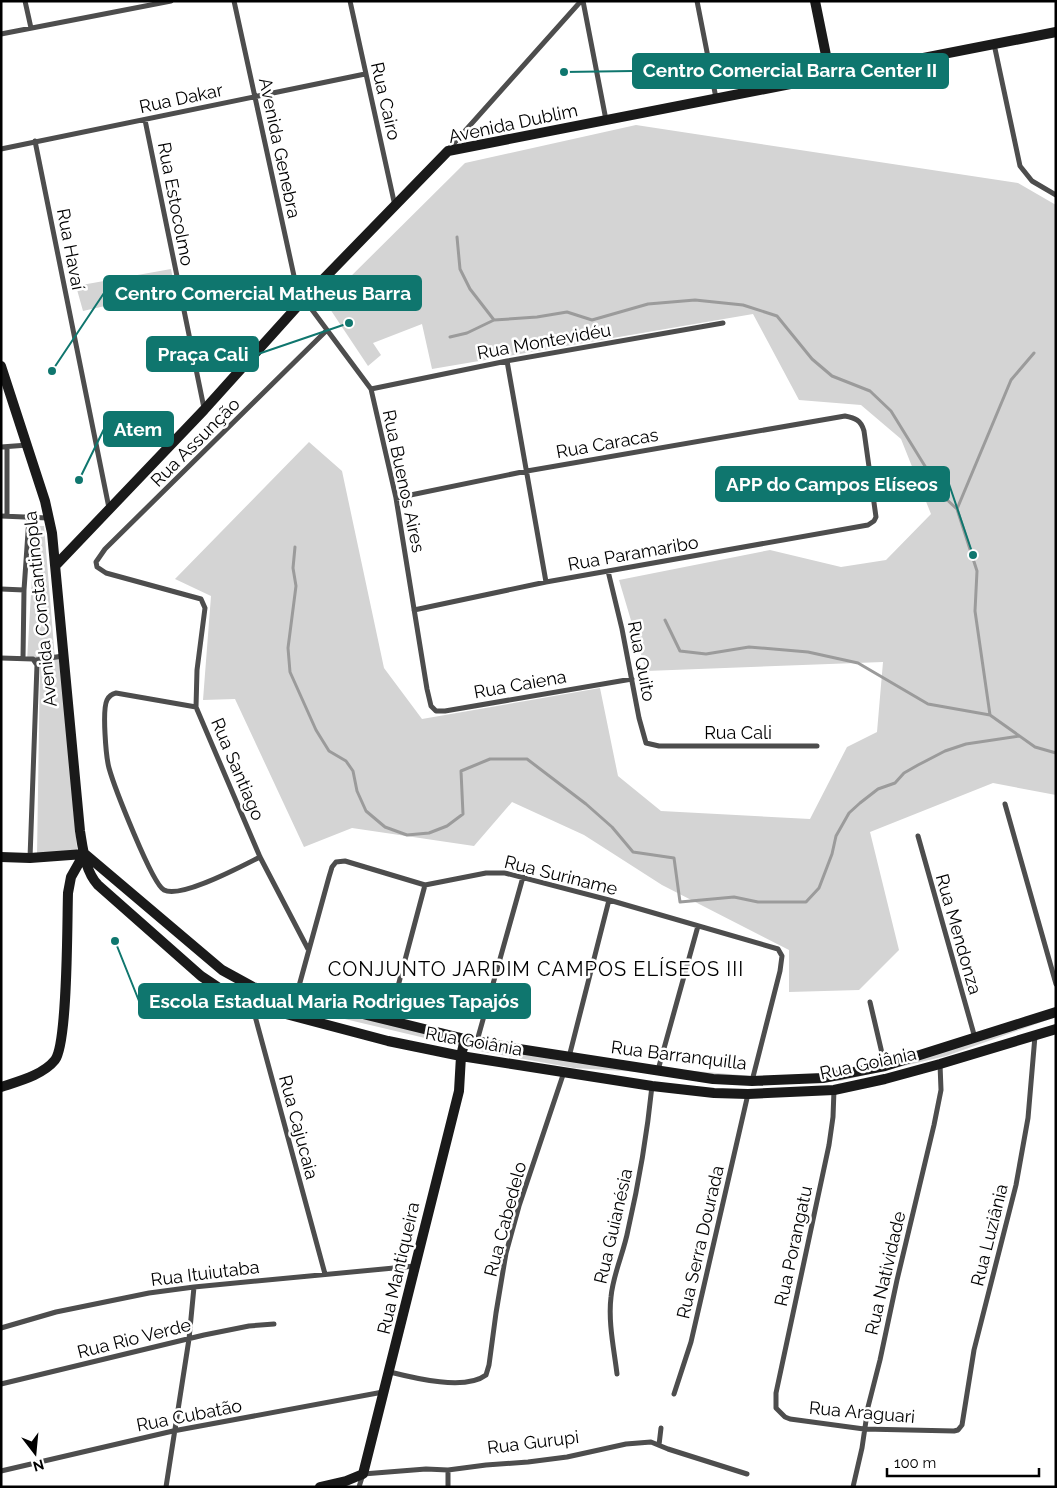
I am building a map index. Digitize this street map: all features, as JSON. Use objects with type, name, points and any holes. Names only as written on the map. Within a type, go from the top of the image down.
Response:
[{"type":"street","points":[[25,1],[31,28]]},
{"type":"street","points":[[1,34],[142,4],[171,1]]},
{"type":"street","name":"Avenida Genebra","points":[[234,1],[294,276],[304,299]]},
{"type":"street","name":"Rua Cairo","points":[[350,1],[395,206]]},
{"type":"street","points":[[582,1],[606,121]]},
{"type":"street","points":[[448,151],[582,1]]},
{"type":"street","points":[[697,1],[716,98]]},
{"type":"street","points":[[815,1],[830,75]]},
{"type":"street","name":"Avenida Dublim","points":[[56,565],[204,410],[304,299],[448,151],[1056,32]]},
{"type":"street","points":[[994,43],[1020,166],[1032,180],[1056,195]]},
{"type":"street","name":"Rua Dakar","points":[[1,149],[365,74]]},
{"type":"street","name":"Rua Estocolmo","points":[[145,120],[204,410]]},
{"type":"street","name":"Rua Havaí","points":[[35,141],[109,510]]},
{"type":"street","name":"Rua Buenos Aires","points":[[304,299],[370,389],[396,498],[427,689]]},
{"type":"street","name":"Rua Montevidéu","points":[[370,389],[506,361],[723,323]]},
{"type":"street","name":"Rua Assunção","points":[[190,596],[106,574],[96,564],[98,558],[326,331]]},
{"type":"street","points":[[506,361],[546,582]]},
{"type":"street","name":"Avenida Constantinopla","points":[[1,366],[28,445],[49,518],[56,565],[80,831],[84,854]]},
{"type":"street","name":"Rua Caracas","points":[[396,498],[526,471],[845,416],[855,418],[862,426],[876,517],[868,525],[858,527]]},
{"type":"street","points":[[28,445],[4,447],[4,516],[49,518]]},
{"type":"street","points":[[23,658],[24,590],[30,518]]},
{"type":"street","name":"Rua Paramaribo","points":[[414,610],[546,582],[858,527]]},
{"type":"street","name":"Rua Quito","points":[[608,571],[643,738],[646,743],[659,746]]},
{"type":"street","points":[[1,589],[24,590]]},
{"type":"street","name":"Rua Santiago","points":[[190,596],[201,599],[205,608],[196,670],[196,707],[260,857],[308,949]]},
{"type":"street","points":[[1,658],[36,660],[64,656]]},
{"type":"street","points":[[30,858],[37,682],[36,660]]},
{"type":"street","name":"Rua Caiena","points":[[427,689],[431,706],[434,710],[439,711],[632,679]]},
{"type":"street","points":[[196,707],[116,693],[112,695],[106,704],[106,741],[109,767],[139,843],[160,887],[170,891],[187,890],[260,857]]},
{"type":"street","name":"Rua Cali","points":[[659,746],[817,746]]},
{"type":"street","points":[[1005,804],[1056,984]]},
{"type":"street","name":"Rua Mendonza","points":[[918,836],[975,1039]]},
{"type":"street","points":[[1,1087],[42,1070],[55,1060],[59,1053],[63,1029],[68,893],[71,877],[84,854]]},
{"type":"street","points":[[1,857],[30,858],[84,854],[222,970],[253,987],[295,998]]},
{"type":"street","name":"Rua Goiânia","points":[[84,854],[93,879],[98,885],[201,976],[225,992],[252,1005],[291,1016],[388,1042],[461,1056],[652,1086],[714,1093],[748,1094],[829,1090],[885,1079],[1056,1029]]},
{"type":"street","name":"Rua Suriname","points":[[308,949],[329,877],[334,864],[342,860],[425,885],[486,873],[506,873],[609,900],[778,949],[781,952],[780,971],[752,1081]]},
{"type":"street","points":[[477,1041],[523,877]]},
{"type":"street","points":[[389,1020],[425,885]]},
{"type":"street","points":[[569,1057],[609,900]]},
{"type":"street","points":[[658,1071],[698,926]]},
{"type":"street","points":[[291,1016],[308,949]]},
{"type":"street","name":"Rua Cajucaia","points":[[253,987],[252,1005],[325,1274]]},
{"type":"street","name":"Rua Barranquilla","points":[[295,998],[519,1050],[713,1079],[752,1081],[823,1078],[885,1066],[1056,1012]]},
{"type":"street","points":[[870,1002],[885,1066]]},
{"type":"street","name":"Rua Luziânia","points":[[950,1432],[958,1430],[962,1425],[974,1350],[1016,1185],[1030,1101],[1035,1035]]},
{"type":"street","name":"Rua Mantiqueira","points":[[359,1487],[383,1392],[390,1372],[414,1266],[459,1091],[461,1056],[466,1039]]},
{"type":"street","points":[[516,1065],[519,1050]]},
{"type":"street","name":"Rua Natividade","points":[[853,1487],[897,1280],[934,1125],[940,1090],[940,1064]]},
{"type":"street","name":"Rua Cabedelo","points":[[390,1372],[436,1382],[474,1381],[486,1375],[508,1246],[519,1206],[564,1072]]},
{"type":"street","points":[[823,1078],[829,1090]]},
{"type":"street","name":"Rua Guianésia","points":[[617,1374],[611,1316],[611,1296],[638,1186],[647,1134],[652,1086]]},
{"type":"street","name":"Rua Porangatu","points":[[776,1408],[776,1393],[829,1145],[833,1117],[829,1090]]},
{"type":"street","name":"Rua Serra Dourada","points":[[674,1394],[692,1342],[748,1094]]},
{"type":"street","name":"Rua Ituiutaba","points":[[1,1328],[87,1305],[149,1293],[414,1266]]},
{"type":"street","points":[[166,1487],[173,1431],[189,1339],[194,1287]]},
{"type":"street","name":"Rua Rio Verde","points":[[1,1384],[223,1331],[274,1324]]},
{"type":"street","name":"Rua Cubatão","points":[[1,1470],[173,1431],[383,1392]]},
{"type":"street","name":"Rua Araguari","points":[[776,1408],[784,1417],[790,1419],[864,1429],[950,1432]]},
{"type":"street","points":[[659,1445],[661,1428]]},
{"type":"street","name":"Rua Gurupi","points":[[320,1487],[346,1481],[363,1474],[426,1469],[448,1470],[567,1457],[626,1444],[651,1442],[747,1474]]},
{"type":"street","points":[[448,1470],[448,1487]]},
{"type":"shaded area","points":[[636,125],[1018,183],[1056,205],[1056,795],[993,783],[870,832],[899,950],[859,990],[789,992],[789,950],[662,885],[584,835],[512,802],[474,846],[352,828],[304,847],[235,699],[203,700],[211,596],[175,579],[309,442],[342,471],[384,668],[422,719],[600,688],[618,776],[661,811],[810,819],[847,747],[877,732],[883,662],[646,671],[619,580],[770,550],[841,567],[886,560],[931,514],[901,439],[861,405],[799,400],[753,314],[432,369],[422,324],[373,343],[381,355],[368,366],[326,303],[465,163]]},
{"type":"shaded area","points":[[171,269],[175,290],[83,311],[76,286]]},
{"type":"shaded area","points":[[35,526],[44,526],[55,659],[60,659],[78,859],[37,856],[40,661],[27,661]]},
{"type":"shaded area","points":[[311,1004],[485,1046],[671,1069],[764,1077],[839,1075],[1056,1017],[946,1056],[840,1081],[765,1083],[672,1074],[574,1068],[484,1052],[311,1011]]},
{"type":"waterway","points":[[457,237],[460,269],[470,289],[494,320]]},
{"type":"waterway","points":[[450,337],[467,333],[494,320],[537,317],[567,312],[592,320],[648,304],[695,300],[743,305],[777,316],[812,359],[832,376],[870,391],[891,411],[944,497],[957,509],[977,571],[975,611],[990,715]]},
{"type":"waterway","points":[[957,509],[1011,380],[1034,353]]},
{"type":"waterway","points":[[295,547],[293,568],[296,586],[288,648],[290,672],[316,730],[329,751],[346,761],[353,771],[357,791],[366,811],[385,827],[407,835],[429,833],[447,826],[463,814],[461,771],[490,759],[527,759],[586,804],[612,827],[633,852],[674,858],[680,902],[734,897],[758,902],[806,902],[819,888],[832,854],[836,836],[849,813],[860,803],[878,789],[895,783],[904,773],[945,751],[966,744],[1019,736]]},
{"type":"waterway","points":[[665,620],[680,651],[706,654],[749,647],[808,652],[858,663],[928,704],[990,715],[1035,747],[1056,753]]},
{"type":"place","name":"Centro Comercial Barra Center II","points":[[564,72]]},
{"type":"place","name":"Praça Cali","points":[[349,323]]},
{"type":"place","name":"Centro Comercial Matheus Barra","points":[[52,371]]},
{"type":"place","name":"Atem","points":[[79,480]]},
{"type":"place","name":"APP do Campos Elíseos","points":[[973,555]]},
{"type":"place","name":"Escola Estadual Maria Rodrigues Tapajós","points":[[115,941]]},
{"type":"district","name":"CONJUNTO JARDIM CAMPOS ELÍSEOS III","points":[[536,969]]}]
